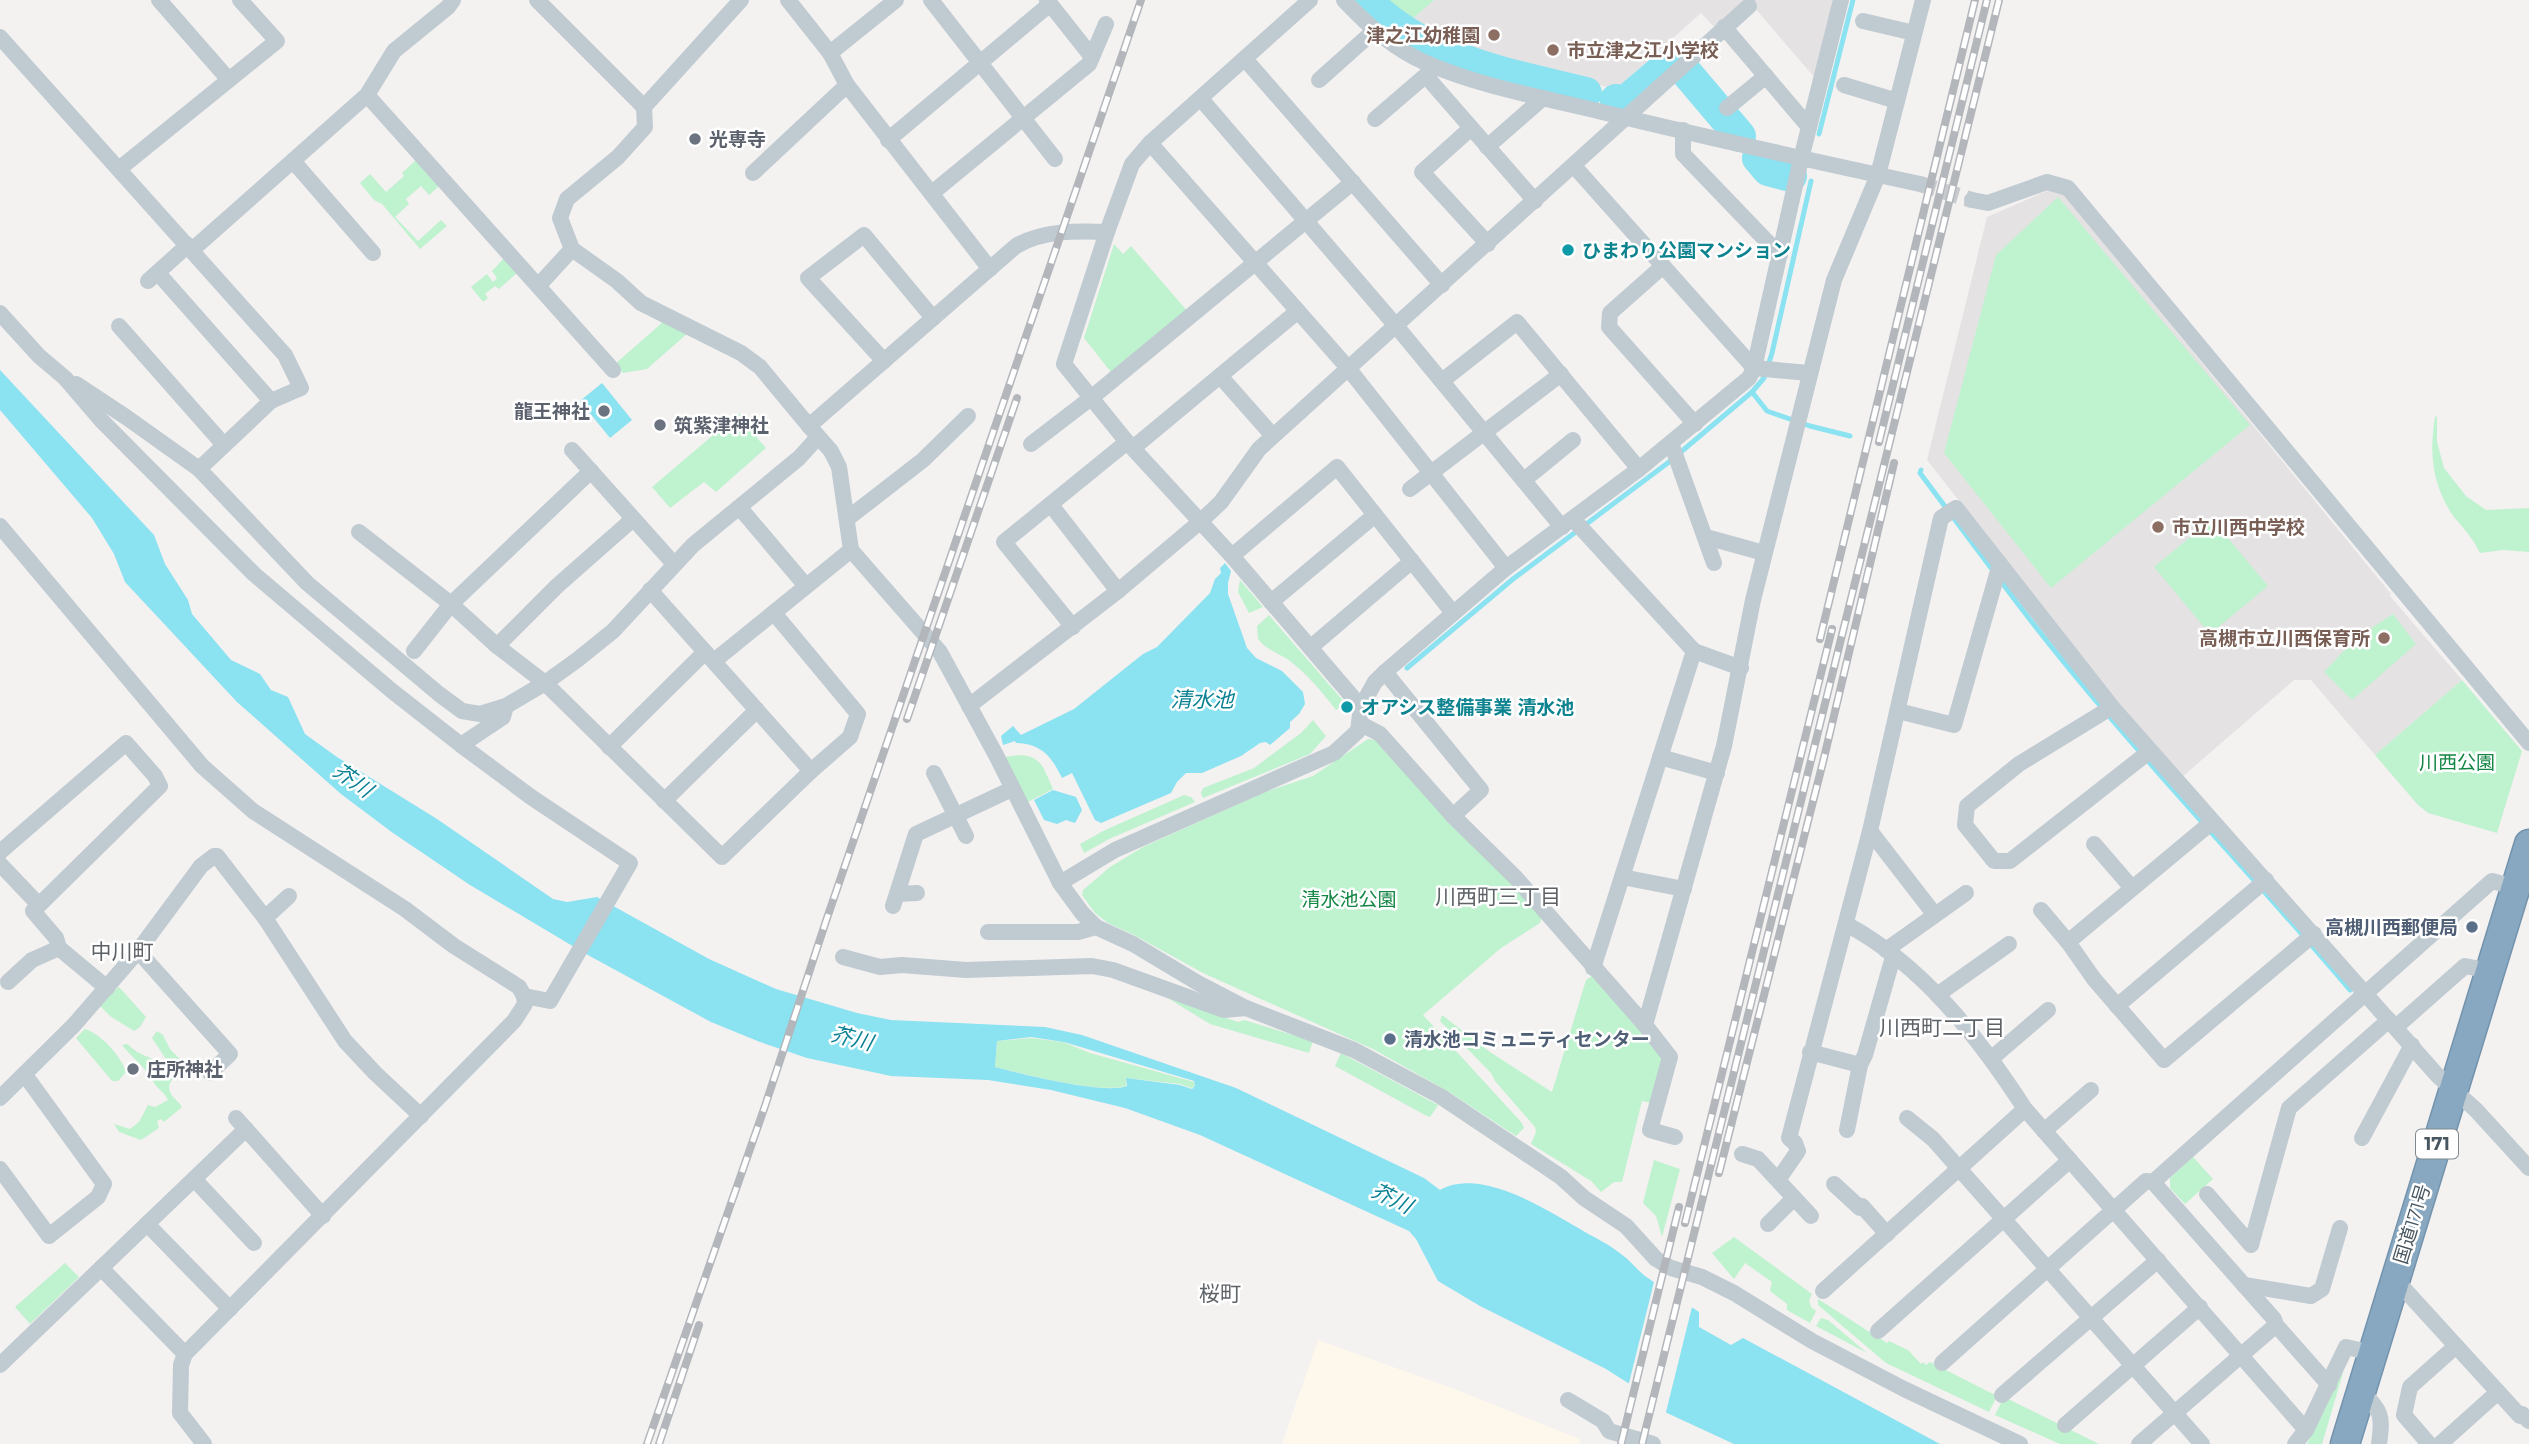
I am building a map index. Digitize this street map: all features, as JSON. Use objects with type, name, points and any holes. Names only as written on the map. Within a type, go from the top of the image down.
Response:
[{"type":"highway","name":"国道171号","points":[[2345,1444],[2529,844]]},
{"type":"street","points":[[159,0],[229,80]]},
{"type":"street","points":[[119,169],[277,41],[240,0]]},
{"type":"street","points":[[271,401],[153,277],[293,161],[367,95],[394,51],[453,0]]},
{"type":"street","points":[[537,0],[644,107],[645,127],[618,157],[567,199],[560,218],[572,249],[641,303],[741,352],[760,368],[831,452],[839,467],[851,550],[940,652],[1060,883],[1096,927],[1133,944],[1246,1008],[1354,1050],[1440,1096],[1561,1177],[1584,1198],[1626,1226],[1656,1259],[1671,1268],[1702,1277],[1734,1293],[1812,1341],[1904,1389],[2020,1444]]},
{"type":"street","points":[[644,107],[741,0]]},
{"type":"street","points":[[788,0],[830,54],[847,85],[888,140],[990,269]]},
{"type":"street","points":[[830,54],[896,0]]},
{"type":"street","points":[[931,0],[1055,159]]},
{"type":"street","points":[[1310,0],[1150,143],[1132,164],[1064,364],[1130,445],[1232,555],[1361,707]]},
{"type":"street","points":[[1344,0],[1375,30],[1422,61],[1471,128],[1535,201]]},
{"type":"street","points":[[1060,883],[1115,850],[1323,759],[1353,738],[1361,724],[1361,707],[1375,682],[1506,568],[1574,525],[1749,378],[1755,368],[1801,159],[1841,0]]},
{"type":"street","points":[[1646,1025],[1717,773],[1741,668],[1752,600],[1834,280],[1878,175],[1923,0]]},
{"type":"street","points":[[888,140],[980,64],[1049,2],[1092,57]]},
{"type":"street","points":[[969,706],[1073,627],[1201,521],[1221,502],[1259,449],[1749,6]]},
{"type":"street","points":[[1863,21],[1914,33]]},
{"type":"street","points":[[932,193],[1021,117],[1089,64],[1106,24]]},
{"type":"street","points":[[1724,27],[1809,127]]},
{"type":"street","points":[[1320,80],[1375,30]]},
{"type":"street","points":[[0,37],[285,355],[301,388],[271,401],[198,469]]},
{"type":"street","points":[[1245,59],[1443,285]]},
{"type":"street","points":[[1431,71],[1801,159],[1920,184]]},
{"type":"street","points":[[1376,119],[1431,71]]},
{"type":"street","points":[[1727,108],[1766,76]]},
{"type":"street","points":[[753,173],[847,85]]},
{"type":"street","points":[[1844,85],[1897,101]]},
{"type":"street","points":[[367,95],[613,370]]},
{"type":"street","points":[[1487,146],[1543,98]]},
{"type":"street","points":[[1201,99],[1397,327],[1524,481],[1574,525],[1693,651],[1741,668]]},
{"type":"street","points":[[1471,128],[1422,172],[1488,244]]},
{"type":"street","points":[[1683,130],[1683,154],[1780,255]]},
{"type":"street","points":[[1150,143],[1349,368],[1506,568]]},
{"type":"street","points":[[293,161],[373,253]]},
{"type":"street","points":[[1574,166],[1755,368],[1809,373]]},
{"type":"street","points":[[1031,444],[1091,398],[1353,182]]},
{"type":"street","points":[[1972,200],[1988,203],[2047,182],[2068,188],[2529,743]]},
{"type":"street","points":[[0,313],[39,356],[65,378],[126,417],[198,469],[307,583],[439,694],[462,711],[480,714],[506,706],[544,683],[613,631],[693,545],[799,458],[813,431],[884,361],[1016,246],[1031,237],[1086,231],[1107,232]]},
{"type":"street","points":[[884,361],[808,278],[863,235],[933,318]]},
{"type":"street","points":[[539,285],[572,249]]},
{"type":"street","points":[[1663,265],[1610,313],[1609,327],[1695,424]]},
{"type":"street","points":[[1073,627],[1004,542],[1220,376],[1298,311]]},
{"type":"street","points":[[1442,381],[1517,322],[1639,469]]},
{"type":"street","points":[[119,326],[224,445]]},
{"type":"street","points":[[1410,489],[1561,374]]},
{"type":"street","points":[[1220,376],[1273,436]]},
{"type":"street","points":[[65,378],[101,420],[254,574],[392,691],[461,745],[531,797],[630,863],[550,1001],[524,996]]},
{"type":"street","points":[[847,519],[923,460],[968,416]]},
{"type":"street","points":[[1524,481],[1573,440]]},
{"type":"street","points":[[1671,443],[1714,563]]},
{"type":"street","points":[[572,450],[674,564]]},
{"type":"street","points":[[1232,555],[1336,467],[1453,613]]},
{"type":"street","points":[[414,651],[451,604],[591,471]]},
{"type":"street","points":[[1051,505],[1118,591]]},
{"type":"street","points":[[740,508],[806,586]]},
{"type":"street","points":[[1778,1180],[1798,1151],[1789,1138],[1870,831],[1941,518],[1956,508],[2112,707],[2266,880],[2309,938],[2365,993],[2453,1090],[2476,1110],[2529,1168]]},
{"type":"street","points":[[1271,602],[1375,515]]},
{"type":"street","points":[[497,646],[557,586],[633,519]]},
{"type":"street","points":[[0,526],[202,766],[230,792],[253,811],[515,984],[524,996],[525,1004],[514,1021],[185,1354],[181,1365],[180,1413],[204,1444]]},
{"type":"street","points":[[359,532],[451,604],[497,646],[544,683],[722,857],[850,737],[858,714],[774,613]]},
{"type":"street","points":[[1706,537],[1764,553]]},
{"type":"street","points":[[609,747],[710,657],[774,613],[851,550]]},
{"type":"street","points":[[1311,648],[1412,561]]},
{"type":"street","points":[[1898,711],[1954,725],[2000,564]]},
{"type":"street","points":[[650,590],[811,771]]},
{"type":"street","points":[[1593,968],[1693,651]]},
{"type":"street","points":[[1385,673],[1481,790],[1453,816]]},
{"type":"street","points":[[461,745],[503,717],[506,706]]},
{"type":"street","points":[[2112,707],[2019,764],[1967,806],[1965,825],[1994,861],[2010,861],[2150,751]]},
{"type":"street","points":[[664,801],[757,710]]},
{"type":"street","points":[[1361,724],[1380,734],[1453,816],[1516,878],[1646,1025],[1670,1057],[1650,1130],[1675,1137]]},
{"type":"street","points":[[0,852],[126,743],[155,776],[160,786],[33,911],[56,937],[59,948],[107,988]]},
{"type":"street","points":[[1660,757],[1717,773]]},
{"type":"street","points":[[934,773],[966,836]]},
{"type":"street","points":[[917,893],[895,900],[916,834],[1012,789]]},
{"type":"street","points":[[2068,942],[2212,822]]},
{"type":"street","points":[[1870,831],[1935,915]]},
{"type":"street","points":[[2094,844],[2132,888]]},
{"type":"street","points":[[0,1098],[107,988],[201,866],[211,856],[217,856],[265,918],[345,1041],[421,1116]]},
{"type":"street","points":[[0,864],[39,905]]},
{"type":"street","points":[[1622,877],[1684,889]]},
{"type":"street","points":[[2117,1006],[2266,880]]},
{"type":"street","points":[[2153,1182],[2493,881],[2514,887]]},
{"type":"street","points":[[1847,1130],[1860,1065],[1865,1055],[1889,953],[1966,893]]},
{"type":"street","points":[[265,918],[289,896]]},
{"type":"street","points":[[2041,910],[2094,979],[2164,1060],[2309,938]]},
{"type":"street","points":[[1846,923],[1889,953],[1937,995],[1992,1058],[2025,1109],[2306,1430]]},
{"type":"street","points":[[988,932],[1078,932],[1096,927]]},
{"type":"street","points":[[1937,995],[2009,944]]},
{"type":"street","points":[[8,982],[32,960],[59,948]]},
{"type":"street","points":[[138,951],[230,1054],[210,1073]]},
{"type":"street","points":[[843,957],[880,967],[902,965],[966,970],[1092,966],[1113,970],[1224,1010],[1246,1008]]},
{"type":"street","points":[[2207,1194],[2251,1245],[2289,1108],[2465,966],[2490,971]]},
{"type":"street","points":[[1992,1058],[2048,1010]]},
{"type":"street","points":[[2362,1138],[2412,1045]]},
{"type":"street","points":[[1810,1052],[1860,1065]]},
{"type":"street","points":[[0,1169],[49,1236],[99,1197],[104,1184],[24,1075]]},
{"type":"street","points":[[2044,1131],[2091,1090]]},
{"type":"street","points":[[1823,1290],[2025,1109]]},
{"type":"street","points":[[1907,1118],[1924,1131],[1959,1169],[2202,1444]]},
{"type":"street","points":[[0,1365],[194,1179],[241,1124],[323,1216]]},
{"type":"street","points":[[1742,1154],[1758,1159],[1811,1216]]},
{"type":"street","points":[[1878,1331],[2070,1160]]},
{"type":"street","points":[[194,1179],[254,1242]]},
{"type":"street","points":[[1942,1363],[2146,1181],[2153,1182],[2329,1385]]},
{"type":"street","points":[[1834,1184],[1860,1208],[1862,1206],[1887,1234]]},
{"type":"street","points":[[1768,1224],[1794,1198]]},
{"type":"street","points":[[147,1224],[230,1309]]},
{"type":"street","points":[[2244,1285],[2311,1296],[2322,1289],[2340,1228]]},
{"type":"street","points":[[2002,1395],[2158,1260]]},
{"type":"street","points":[[101,1268],[185,1354]]},
{"type":"street","points":[[2395,1279],[2520,1416],[2522,1414],[2529,1421]]},
{"type":"street","points":[[2139,1444],[2275,1322],[2287,1292]]},
{"type":"street","points":[[2065,1425],[2200,1307]]},
{"type":"street","points":[[2429,1444],[2404,1415],[2410,1387],[2456,1346]]},
{"type":"street","points":[[2295,1444],[2306,1430],[2346,1347],[2373,1353]]},
{"type":"street","points":[[2361,1391],[2377,1407],[2381,1416],[2379,1444]]},
{"type":"street","points":[[2440,1444],[2498,1392]]},
{"type":"street","points":[[1568,1400],[1603,1421],[1609,1431],[1653,1444]]},
{"type":"shaded area","name":"市立津之江小学校","points":[[1370,0],[1746,0],[1715,28],[1701,13],[1616,89],[1530,69],[1529,74],[1463,58],[1402,28]]},
{"type":"shaded area","name":"市立津之江小学校","points":[[1748,0],[1835,0],[1815,78]]},
{"type":"shaded area","name":"市立川西中学校","points":[[2049,190],[2063,193],[2390,596],[2462,680],[2375,755],[2311,680],[2294,680],[2182,777],[2120,705],[1927,460],[1987,217]]},
{"type":"shaded area","points":[[1318,1340],[1449,1387],[1580,1439],[1579,1444],[1282,1444]]},
{"type":"green space","points":[[1372,0],[1434,0],[1402,28]]},
{"type":"green space","points":[[416,160],[439,186],[429,195],[421,186],[406,199],[409,204],[395,217],[418,241],[441,220],[447,226],[420,249],[382,204],[374,200],[360,183],[370,174],[386,192],[404,176],[402,173]]},
{"type":"green space","points":[[2058,197],[2250,425],[2051,588],[1944,453],[1996,255]]},
{"type":"green space","points":[[1114,244],[1123,254],[1131,246],[1189,313],[1114,376],[1084,338]]},
{"type":"green space","points":[[505,257],[518,272],[499,289],[495,286],[485,294],[488,298],[483,302],[471,287],[487,274],[493,282],[497,278],[492,271]]},
{"type":"green space","points":[[663,322],[688,333],[647,369],[623,373],[615,364]]},
{"type":"green space","points":[[739,413],[759,435],[757,438],[766,448],[716,492],[704,482],[670,508],[652,487]]},
{"type":"green space","points":[[2437,416],[2437,442],[2444,468],[2466,496],[2486,510],[2529,508],[2529,552],[2503,550],[2480,553],[2454,517],[2441,493],[2434,469],[2432,443]]},
{"type":"green space","points":[[2212,519],[2268,586],[2210,634],[2154,567]]},
{"type":"green space","points":[[1240,580],[1263,607],[1249,613],[1238,592]]},
{"type":"green space","points":[[2393,614],[2416,644],[2352,700],[2324,672],[2355,639]]},
{"type":"green space","points":[[1269,615],[1345,703],[1336,710],[1297,666],[1261,643],[1257,626]]},
{"type":"green space","name":"川西公園","points":[[2462,680],[2522,751],[2497,833],[2428,813],[2375,755]]},
{"type":"green space","points":[[1313,720],[1326,736],[1310,754],[1203,798],[1203,788],[1254,768],[1301,733]]},
{"type":"green space","name":"清水池公園","points":[[1368,739],[1376,740],[1542,916],[1540,923],[1501,948],[1423,1015],[1522,1123],[1524,1128],[1516,1136],[1449,1092],[1375,1050],[1203,973],[1108,923],[1095,913],[1082,895],[1083,890],[1110,867],[1143,847],[1265,792],[1313,776]]},
{"type":"green space","points":[[1021,755],[1034,758],[1038,762],[1045,770],[1053,789],[1028,802],[1004,757]]},
{"type":"green space","points":[[1184,795],[1195,802],[1109,839],[1084,853],[1080,844]]},
{"type":"green space","points":[[1592,976],[1663,1056],[1651,1103],[1642,1101],[1622,1182],[1614,1182],[1601,1192],[1591,1181],[1531,1144],[1536,1132],[1535,1127],[1491,1073],[1440,1021],[1442,1015],[1490,1052],[1552,1092],[1586,980]]},
{"type":"green space","points":[[119,987],[146,1017],[134,1031],[110,1016],[100,1006],[109,994]]},
{"type":"green space","points":[[1166,997],[1238,1022],[1244,1020],[1313,1041],[1309,1053],[1210,1024]]},
{"type":"green space","points":[[85,1029],[110,1046],[119,1059],[126,1072],[118,1081],[112,1081],[76,1038]]},
{"type":"green space","points":[[157,1031],[187,1067],[173,1078],[169,1085],[171,1094],[182,1107],[164,1122],[161,1119],[157,1121],[159,1128],[141,1140],[119,1132],[114,1124],[130,1129],[139,1122],[148,1105],[155,1107],[168,1100],[122,1045],[127,1044],[137,1052],[163,1064],[166,1059],[152,1038]]},
{"type":"green space","points":[[1031,1038],[1063,1042],[1090,1053],[1194,1082],[1195,1086],[1192,1088],[1180,1084],[1126,1078],[1126,1086],[1098,1087],[1061,1082],[995,1067],[997,1041]]},
{"type":"green space","points":[[1341,1053],[1438,1105],[1430,1117],[1425,1115],[1335,1066]]},
{"type":"green space","points":[[2193,1157],[2213,1179],[2185,1204],[2170,1188],[2170,1178]]},
{"type":"green space","points":[[1654,1160],[1680,1169],[1662,1237],[1656,1216],[1643,1203]]},
{"type":"green space","points":[[1734,1237],[1812,1294],[1809,1300],[1816,1311],[1810,1323],[1787,1310],[1787,1304],[1770,1291],[1772,1282],[1745,1263],[1734,1279],[1712,1253]]},
{"type":"green space","points":[[65,1263],[79,1277],[30,1324],[15,1307]]},
{"type":"green space","points":[[1818,1299],[1887,1343],[1889,1341],[1908,1350],[1921,1364],[1930,1362],[1997,1396],[1989,1412],[1886,1363],[1818,1305]]},
{"type":"green space","points":[[1821,1318],[1828,1320],[1867,1353],[1816,1326]]},
{"type":"green space","points":[[2341,1372],[2343,1373],[2322,1444],[2307,1444]]},
{"type":"green space","points":[[2004,1397],[2099,1444],[2060,1444],[1995,1415]]},
{"type":"water","name":"芥川","points":[[0,370],[154,535],[165,564],[188,600],[192,614],[231,660],[260,674],[271,690],[288,697],[305,734],[437,819],[553,899],[567,902],[597,897],[709,959],[776,989],[857,1013],[891,1020],[1045,1027],[1082,1035],[1236,1088],[1424,1178],[1440,1190],[1456,1184],[1474,1184],[1512,1193],[1616,1250],[1645,1276],[1699,1312],[1699,1327],[1731,1345],[1743,1338],[1940,1444],[1734,1444],[1654,1407],[1636,1388],[1606,1369],[1480,1306],[1438,1281],[1409,1231],[1200,1135],[1125,1108],[1051,1090],[988,1080],[891,1076],[807,1058],[711,1022],[586,954],[470,885],[341,794],[237,702],[125,582],[114,554],[92,518],[0,410]],"holes":[[[1031,1037],[1064,1042],[1194,1081],[1195,1086],[1192,1089],[1126,1078],[1127,1086],[1100,1088],[995,1067],[997,1041]]]},
{"type":"water","points":[[602,383],[632,420],[610,438],[580,401]]},
{"type":"water","name":"清水池","points":[[1225,563],[1231,571],[1228,594],[1247,648],[1256,658],[1282,671],[1303,692],[1305,704],[1290,722],[1290,728],[1270,745],[1266,742],[1260,743],[1241,756],[1202,773],[1186,773],[1171,793],[1101,823],[1095,820],[1072,773],[1062,778],[1045,753],[1015,741],[1003,745],[1001,736],[1013,726],[1021,735],[1074,709],[1143,654],[1157,647],[1210,593],[1215,579],[1221,573],[1220,568]]},
{"type":"water","points":[[1053,790],[1076,797],[1082,810],[1075,823],[1066,820],[1057,824],[1044,820],[1034,800]]},
{"type":"pier","points":[[1655,1278],[1693,1303],[1665,1416],[1652,1409],[1628,1387]]},
{"type":"waterway","points":[[1366,0],[1390,21],[1441,51],[1497,71],[1586,93]]},
{"type":"waterway","points":[[1819,134],[1853,0]]},
{"type":"waterway","points":[[1616,100],[1626,101],[1667,66]]},
{"type":"waterway","points":[[1685,71],[1740,136]]},
{"type":"waterway","points":[[1758,158],[1768,170],[1791,176]]},
{"type":"waterway","points":[[1407,668],[1513,579],[1669,462],[1752,392],[1764,378],[1811,181]]},
{"type":"waterway","points":[[1752,392],[1767,411],[1850,436]]},
{"type":"waterway","points":[[1921,470],[1920,473],[1994,572]]},
{"type":"waterway","points":[[2000,580],[2127,737],[2350,990]]},
{"type":"tunnel","points":[[1920,184],[1972,200]]},
{"type":"railway","points":[[647,1444],[765,1106],[1141,0]]},
{"type":"railway","points":[[1820,639],[1975,0]]},
{"type":"railway","points":[[1879,442],[1987,0]]},
{"type":"railway","points":[[1642,1444],[1999,0]]},
{"type":"railway","points":[[907,719],[1017,398]]},
{"type":"railway","points":[[1719,1173],[1823,762],[1894,463]]},
{"type":"railway","points":[[1685,1223],[1832,629]]},
{"type":"railway","points":[[1621,1444],[1679,1207]]},
{"type":"railway","points":[[659,1444],[699,1325]]},
{"type":"place","name":"津之江幼稚園","points":[[1494,35]]},
{"type":"place","name":"市立津之江小学校","points":[[1553,50]]},
{"type":"place","name":"光専寺","points":[[695,139]]},
{"type":"place","name":"ひまわり公園マンション","points":[[1568,250]]},
{"type":"place","name":"龍王神社","points":[[604,411]]},
{"type":"place","name":"筑紫津神社","points":[[660,425]]},
{"type":"place","name":"市立川西中学校","points":[[2158,527]]},
{"type":"place","name":"高槻市立川西保育所","points":[[2384,638]]},
{"type":"place","name":"オアシス整備事業 清水池","points":[[1347,707]]},
{"type":"place","name":"高槻川西郵便局","points":[[2472,927]]},
{"type":"place","name":"清水池コミュニティセンター","points":[[1390,1039]]},
{"type":"place","name":"庄所神社","points":[[133,1069]]},
{"type":"district","name":"川西町三丁目","points":[[1498,896]]},
{"type":"district","name":"中川町","points":[[122,951]]},
{"type":"district","name":"川西町二丁目","points":[[1942,1027]]},
{"type":"district","name":"桜町","points":[[1220,1293]]}]
